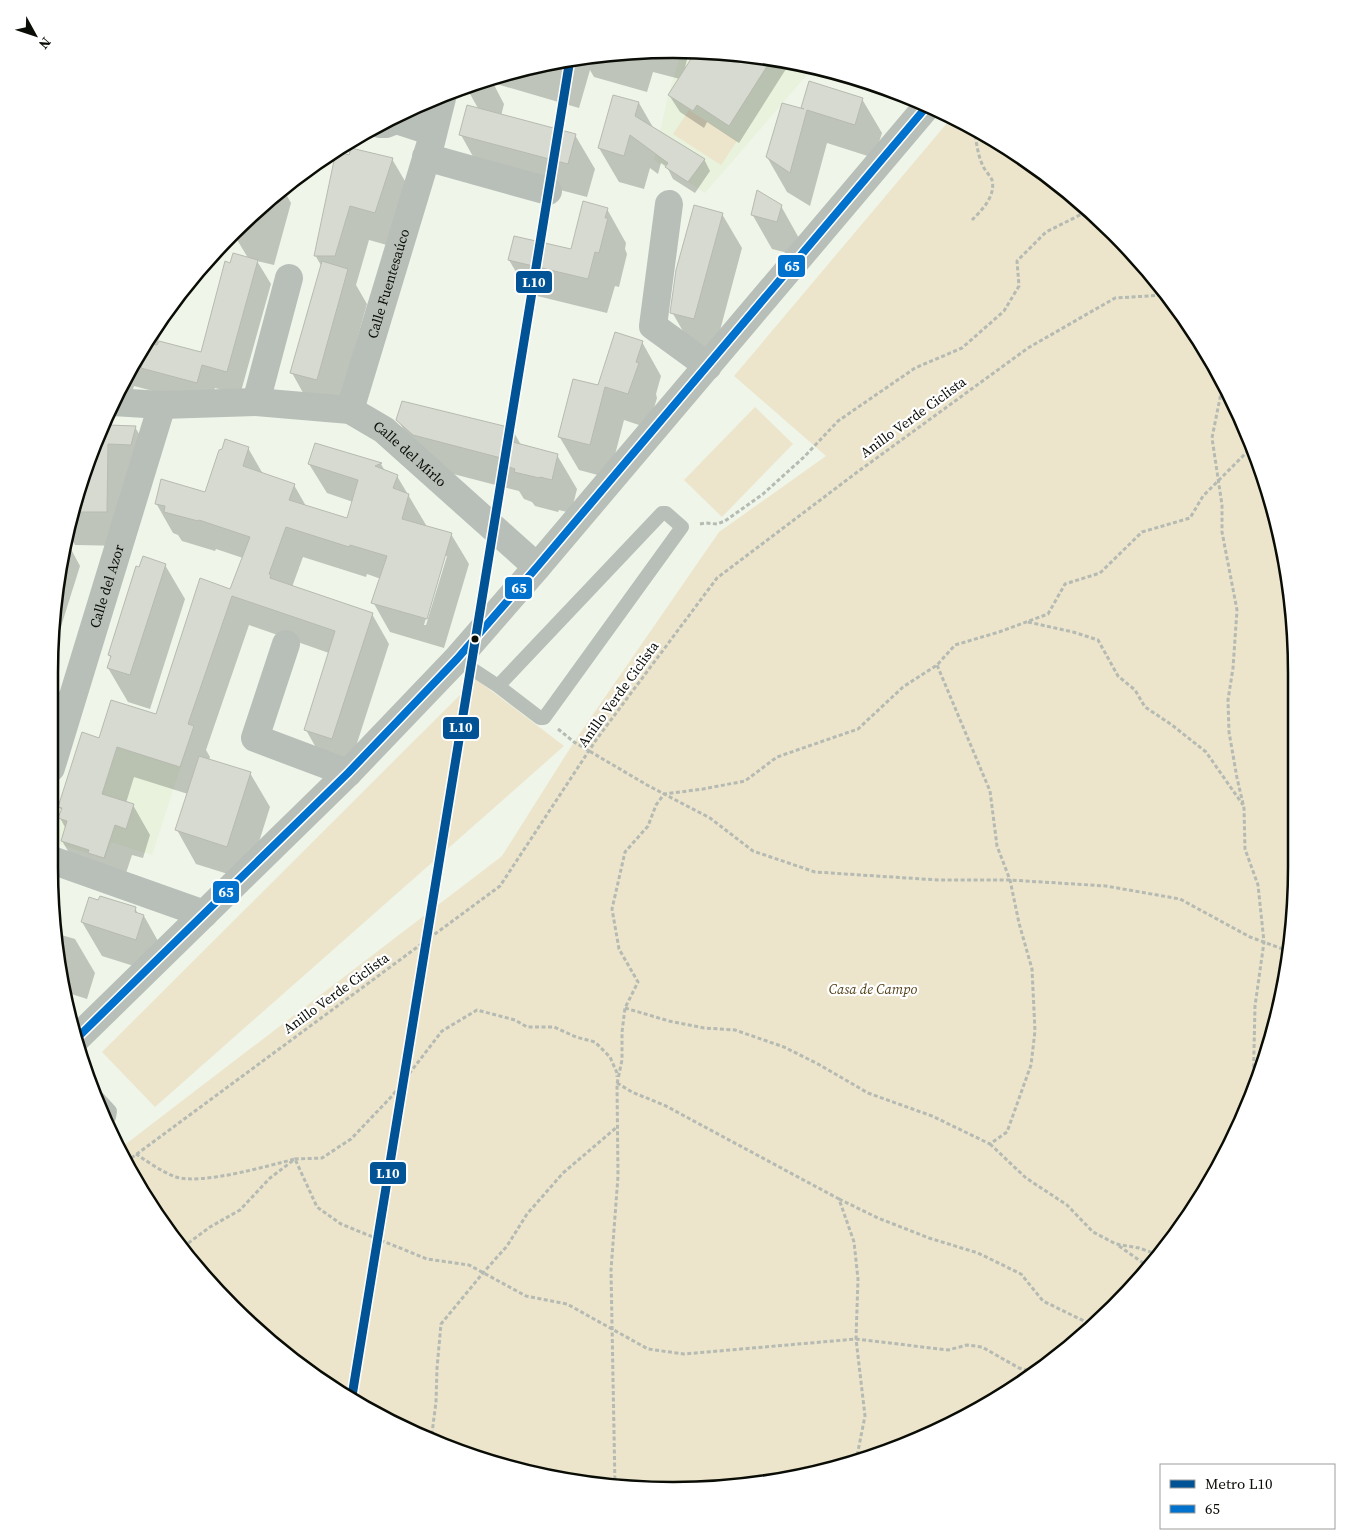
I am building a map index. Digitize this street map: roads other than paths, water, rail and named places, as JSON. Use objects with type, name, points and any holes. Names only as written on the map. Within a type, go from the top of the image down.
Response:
[{"type":"street","name":"Calle Fuentesaúco","points":[[350,410],[441,103]]},
{"type":"street","points":[[81,1034],[348,773],[457,659],[537,568],[708,366],[919,109]]},
{"type":"street","points":[[398,122],[429,144],[548,191]]},
{"type":"street","points":[[669,204],[653,326],[708,366]]},
{"type":"street","points":[[256,402],[289,278]]},
{"type":"street","name":"Calle del Mirlo","points":[[120,402],[162,405],[256,402],[350,410],[384,430],[537,568]]},
{"type":"street","name":"Calle del Azor","points":[[58,745],[162,405]]},
{"type":"street","points":[[286,644],[255,738],[348,773]]},
{"type":"street","points":[[58,862],[204,914]]},
{"type":"lane","points":[[457,659],[498,686],[540,718],[544,718],[682,529],[681,525],[666,512],[662,513],[498,686]]},
{"type":"metro line","name":"L10","points":[[353,1391],[569,67]]},
{"type":"park label","name":"Casa de Campo","points":[[873,989]]}]
